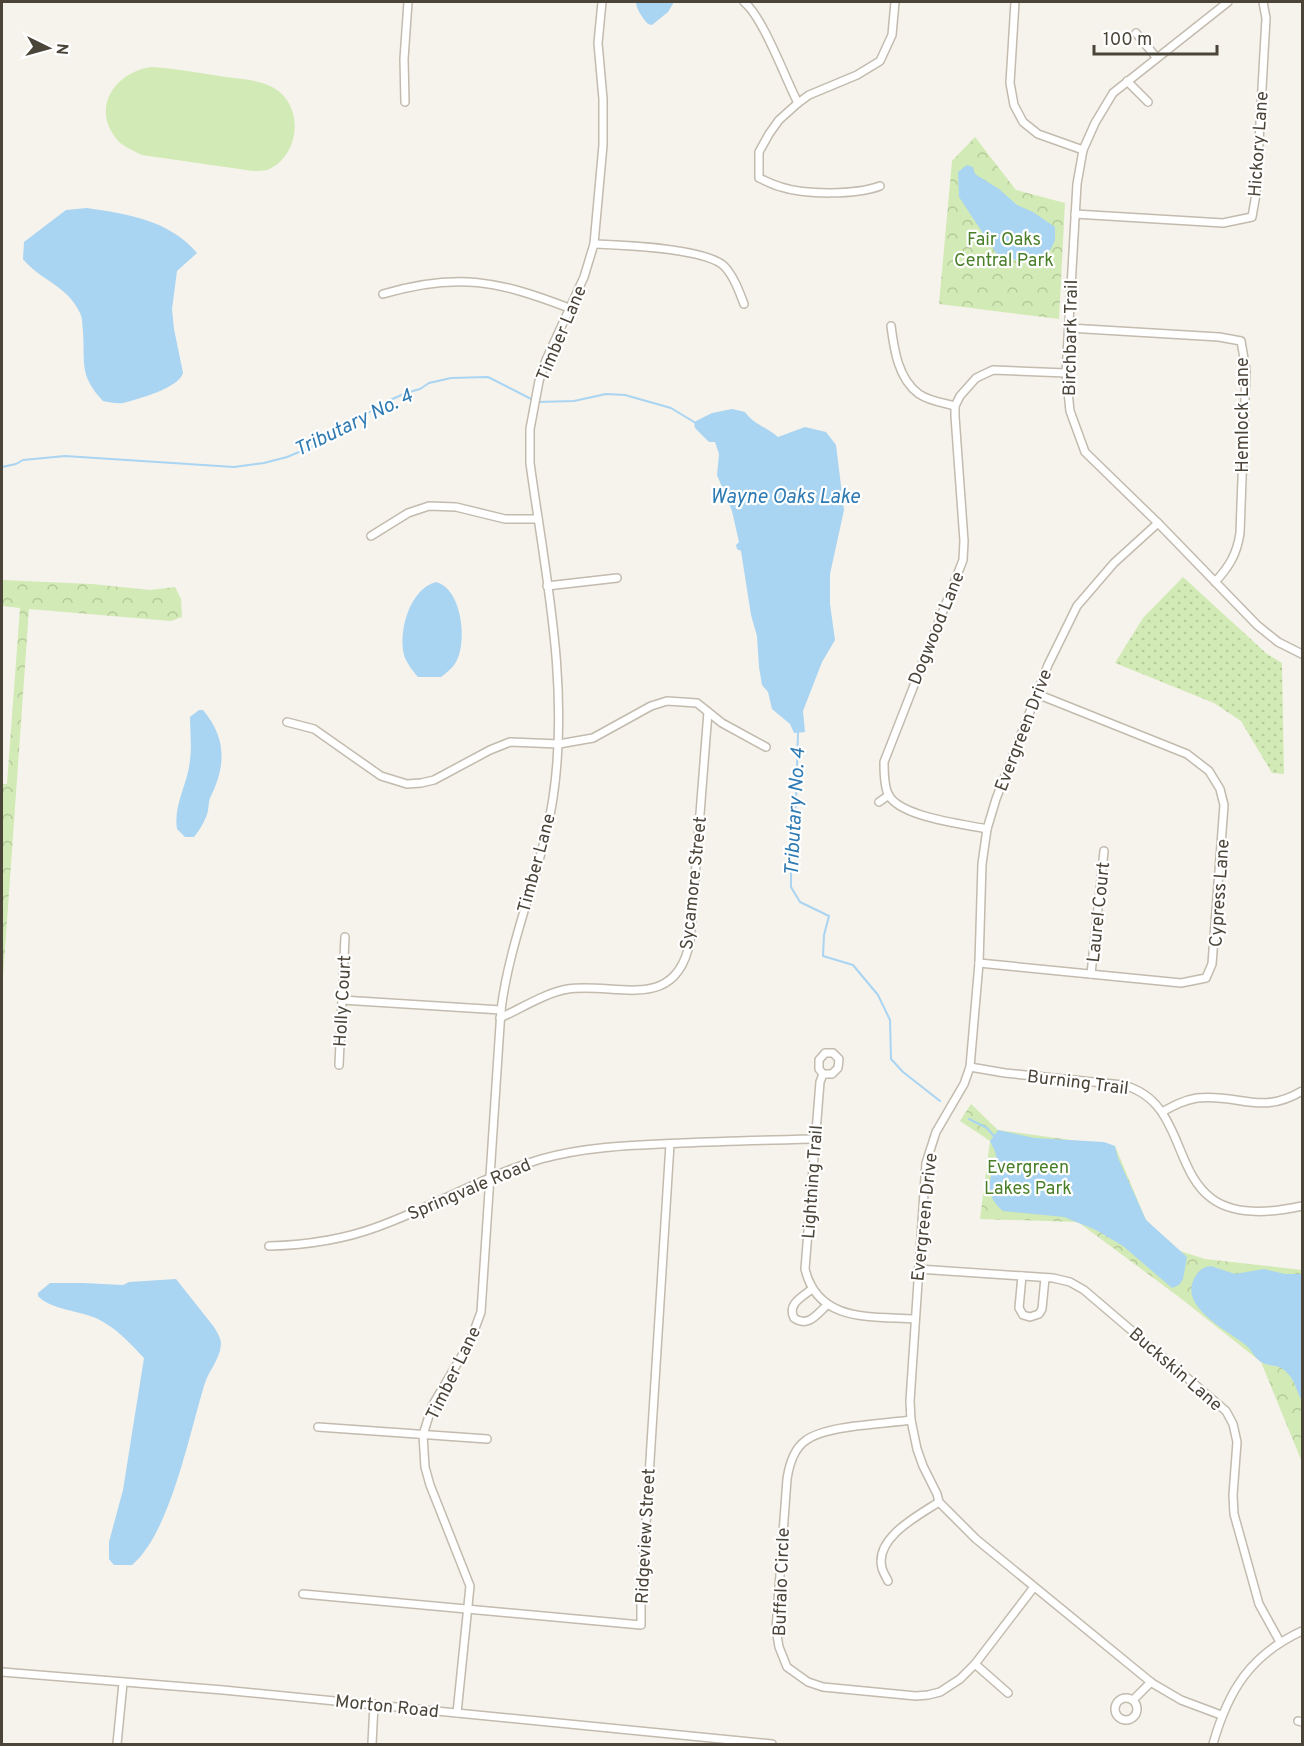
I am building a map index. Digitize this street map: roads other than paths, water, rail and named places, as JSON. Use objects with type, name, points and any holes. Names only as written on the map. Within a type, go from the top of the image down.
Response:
[{"type":"street","points":[[405,102],[404,59],[408,2]]},
{"type":"street","name":"Timber Lane","points":[[457,1713],[470,1586],[430,1485],[425,1467],[423,1435],[435,1401],[470,1342],[479,1321],[483,1300],[500,1014],[508,966],[546,832],[553,796],[559,744],[558,673],[530,453],[533,406],[546,360],[584,277],[594,244],[603,145],[603,99],[598,44],[602,2]]},
{"type":"street","points":[[744,2],[750,6],[763,28],[798,103]]},
{"type":"street","points":[[880,186],[837,193],[784,188],[759,178],[758,158],[761,147],[774,126],[798,103],[817,91],[851,78],[880,61],[892,35],[895,2]]},
{"type":"street","points":[[1015,2],[1010,83],[1014,105],[1023,122],[1038,134],[1083,150]]},
{"type":"street","name":"Birchbark Trail","points":[[1227,2],[1113,93],[1095,123],[1083,150],[1077,184],[1068,328],[1066,373],[1070,411],[1085,452],[1272,638],[1302,654]]},
{"type":"street","name":"Hickory Lane","points":[[1075,214],[1223,223],[1252,217],[1256,194],[1266,18],[1263,2]]},
{"type":"street","points":[[1136,33],[1156,57]]},
{"type":"street","points":[[1127,81],[1148,102]]},
{"type":"street","points":[[594,244],[676,251],[715,261],[723,265],[735,282],[744,304]]},
{"type":"street","points":[[383,294],[424,283],[481,282],[517,289],[569,308]]},
{"type":"street","points":[[891,326],[900,369],[908,382],[924,397],[955,406],[960,396],[976,378],[993,370],[1066,373]]},
{"type":"street","name":"Hemlock Lane","points":[[1068,328],[1219,337],[1241,341],[1246,370],[1239,546],[1233,561],[1215,582]]},
{"type":"street","name":"Dogwood Lane","points":[[889,795],[884,769],[888,749],[963,560],[964,541],[955,406]]},
{"type":"street","points":[[371,536],[408,513],[429,506],[456,507],[505,519],[538,519]]},
{"type":"street","name":"Evergreen Drive","points":[[1158,523],[1114,563],[1077,606],[1048,666],[996,799],[987,829],[982,864],[979,963],[970,1067],[964,1084],[936,1132],[928,1153],[925,1171],[910,1389],[911,1420],[917,1449],[938,1494],[939,1502],[976,1539],[1151,1682],[1181,1700],[1221,1715]]},
{"type":"street","points":[[547,586],[617,578]]},
{"type":"street","name":"Cypress Lane","points":[[979,963],[1181,983],[1206,978],[1214,955],[1224,805],[1216,781],[1209,771],[1194,758],[1037,694]]},
{"type":"street","points":[[287,722],[314,729],[381,776],[407,784],[434,780],[510,742],[559,744],[593,738],[658,703],[676,701],[697,703],[722,723],[766,747]]},
{"type":"street","name":"Sycamore Street","points":[[342,1000],[500,1014],[568,989],[631,991],[649,989],[671,978],[682,963],[690,941],[708,712]]},
{"type":"street","points":[[879,802],[889,795],[906,809],[919,815],[987,829]]},
{"type":"street","name":"Laurel Court","points":[[1091,974],[1104,851]]},
{"type":"street","name":"Holly Court","points":[[339,1065],[345,937]]},
{"type":"street","name":"Burning Trail","points":[[970,1067],[1005,1073],[1123,1085],[1145,1094],[1162,1112],[1201,1191],[1214,1201],[1228,1208],[1250,1211],[1276,1211],[1302,1206]]},
{"type":"street","name":"Lightning Trail","points":[[812,1289],[805,1269],[814,1139],[820,1082],[823,1074]]},
{"type":"street","points":[[1162,1112],[1193,1099],[1271,1104],[1284,1101],[1302,1091]]},
{"type":"street","name":"Springvale Road","points":[[269,1246],[328,1240],[359,1233],[394,1221],[490,1177],[563,1154],[610,1147],[814,1139]]},
{"type":"street","name":"Ridgeview Street","points":[[303,1594],[641,1625],[670,1144]]},
{"type":"street","name":"Buckskin Lane","points":[[918,1269],[1062,1280],[1084,1290],[1226,1411],[1233,1424],[1237,1442],[1234,1514],[1259,1604],[1280,1642]]},
{"type":"street","points":[[1022,1276],[1020,1308],[1023,1315],[1030,1317],[1039,1314],[1042,1309],[1045,1278]]},
{"type":"street","points":[[827,1305],[809,1321],[801,1322],[794,1318],[791,1310],[793,1304],[812,1289],[827,1305],[848,1314],[915,1319]]},
{"type":"street","name":"Buffalo Circle","points":[[911,1420],[826,1432],[803,1442],[793,1457],[787,1479],[776,1629],[779,1647],[787,1667],[802,1679],[823,1687],[916,1696],[940,1692],[960,1679],[975,1664],[1034,1587]]},
{"type":"street","points":[[318,1427],[487,1439]]},
{"type":"street","points":[[888,1581],[881,1567],[882,1555],[889,1541],[901,1527],[939,1502]]},
{"type":"street","points":[[1213,1744],[1221,1715],[1242,1678],[1280,1642],[1302,1631]]},
{"type":"street","points":[[975,1664],[1008,1693]]},
{"type":"street","name":"Morton Road","points":[[2,1672],[374,1704],[772,1744]]},
{"type":"street","points":[[1133,1700],[1151,1682]]},
{"type":"street","points":[[117,1744],[123,1683]]},
{"type":"street","points":[[372,1744],[374,1704]]},
{"type":"water","points":[[636,2],[674,2],[668,12],[652,25],[648,24],[642,16]]},
{"type":"water","points":[[967,165],[973,167],[975,174],[999,189],[1017,205],[1033,212],[1055,227],[1055,240],[1043,258],[1037,262],[1019,261],[996,253],[959,197],[958,172]]},
{"type":"water","points":[[87,208],[147,220],[174,233],[197,253],[177,271],[172,309],[183,373],[166,388],[123,403],[103,401],[90,384],[84,361],[82,318],[75,304],[61,289],[23,259],[24,242],[66,210]]},
{"type":"water","name":"Wayne Oaks Lake","points":[[732,409],[745,412],[752,420],[778,437],[805,427],[826,432],[836,445],[844,510],[830,574],[830,604],[835,640],[822,662],[803,711],[805,732],[794,733],[790,724],[772,709],[768,692],[762,685],[757,636],[751,615],[741,551],[736,545],[739,542],[732,511],[717,475],[719,454],[715,442],[709,442],[695,428],[694,422],[712,413]]},
{"type":"water","points":[[436,582],[452,594],[457,604],[462,628],[460,651],[454,665],[441,677],[418,677],[405,658],[404,625],[412,603],[419,593]]},
{"type":"water","points":[[199,710],[203,710],[216,731],[222,753],[221,764],[204,822],[194,837],[185,837],[177,829],[176,820],[190,760],[190,717]]},
{"type":"water","points":[[998,1130],[1034,1138],[1104,1142],[1115,1146],[1118,1158],[1146,1220],[1187,1257],[1183,1279],[1179,1285],[1172,1288],[1123,1246],[1096,1230],[1064,1217],[1003,1211],[994,1202],[990,1192],[996,1155],[990,1141]]},
{"type":"water","points":[[1211,1266],[1235,1274],[1264,1269],[1285,1274],[1302,1274],[1302,1401],[1288,1373],[1282,1368],[1261,1362],[1247,1346],[1218,1326],[1199,1309],[1193,1300],[1191,1290],[1194,1279],[1201,1270]]},
{"type":"water","points":[[176,1279],[219,1335],[220,1350],[206,1381],[177,1482],[157,1530],[145,1550],[132,1565],[114,1565],[109,1559],[109,1542],[123,1490],[144,1358],[105,1323],[91,1316],[50,1304],[38,1296],[38,1293],[50,1283],[123,1285],[129,1282]]},
{"type":"waterway","name":"Tributary No. 4","points":[[2,467],[23,460],[65,456],[234,467],[264,463],[311,447],[388,401],[420,389],[429,383],[451,378],[488,377],[537,402],[574,401],[606,394],[625,395],[671,408],[694,422]]},
{"type":"waterway","name":"Tributary No. 4","points":[[798,733],[796,804],[791,844],[791,887],[800,902],[829,916],[824,935],[823,956],[853,965],[878,995],[890,1020],[891,1059],[903,1072],[940,1101]]},
{"type":"waterway","name":"Tributary No. 4","points":[[969,1119],[987,1128],[994,1136]]},
{"type":"park label","name":"Fair Oaks Central Park","points":[[1004,249]]},
{"type":"park label","name":"Evergreen Lakes Park","points":[[1028,1177]]}]
